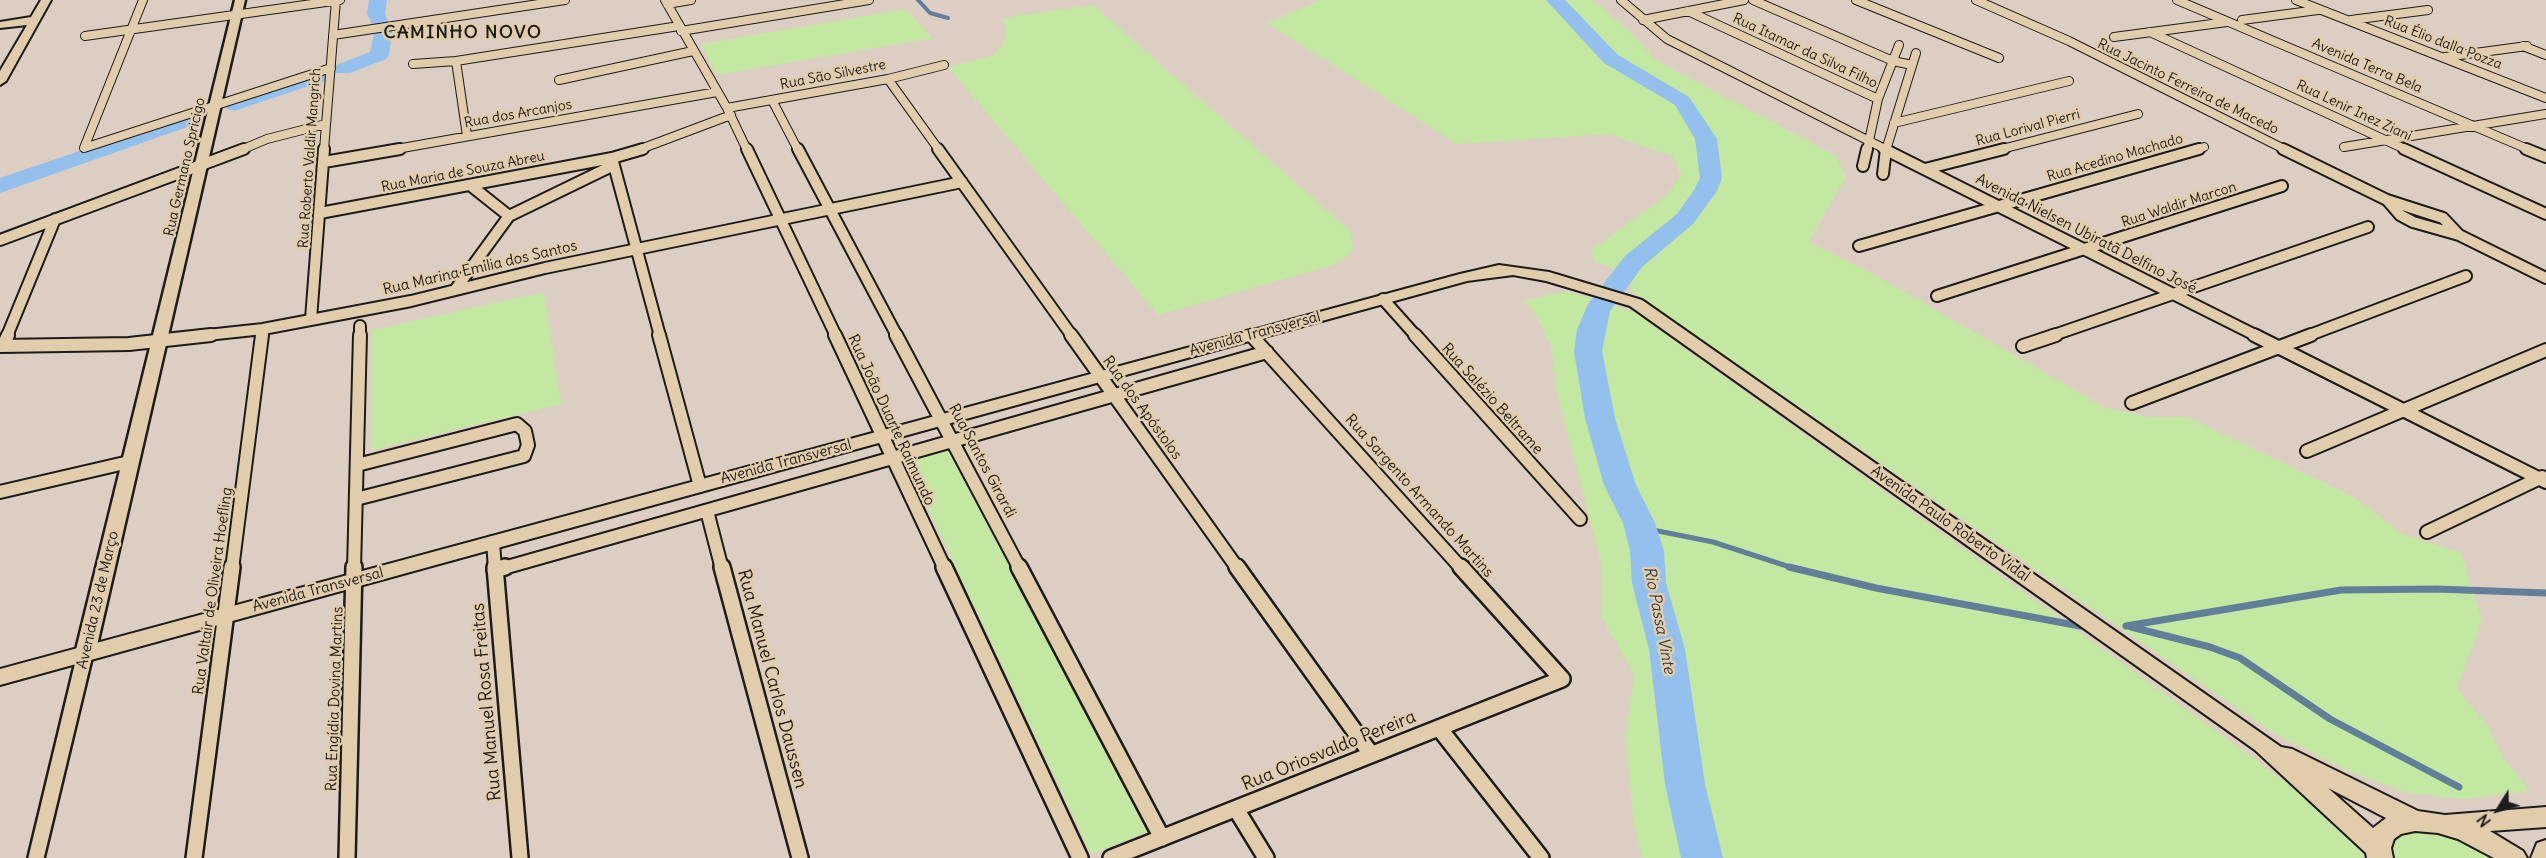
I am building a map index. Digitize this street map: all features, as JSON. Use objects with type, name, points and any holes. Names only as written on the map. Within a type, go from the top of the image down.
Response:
[{"type":"main road","points":[[0,81],[5,65],[36,20],[46,0]]},
{"type":"main road","points":[[0,25],[36,20]]},
{"type":"main road","name":"Avenida Transversal","points":[[0,677],[1383,299],[1499,270],[1526,272],[1574,285]]},
{"type":"main road","name":"Avenida Paulo Roberto Vidal","points":[[1574,285],[1636,303],[2263,744],[2379,853]]},
{"type":"main road","name":"Avenida Paulo Roberto Vidal","points":[[2263,744],[2426,822],[2465,831],[2492,843],[2514,858]]},
{"type":"main road","points":[[2379,853],[2383,833],[2396,825],[2546,817]]},
{"type":"main road","points":[[2544,858],[2546,850]]},
{"type":"street","points":[[143,0],[84,148],[331,68]]},
{"type":"street","name":"Rua Germano Spricigo","points":[[159,341],[240,0]]},
{"type":"street","points":[[85,36],[337,0]]},
{"type":"street","name":"Rua Roberto Valdir Mangrich","points":[[311,319],[337,0]]},
{"type":"street","points":[[333,35],[565,0]]},
{"type":"street","points":[[666,2],[692,0]]},
{"type":"street","points":[[413,64],[456,61],[868,0]]},
{"type":"street","name":"Avenida Nielsen Ubiratã Delfino José","points":[[1621,0],[1667,39],[2544,479]]},
{"type":"street","points":[[1643,20],[1744,0]]},
{"type":"street","points":[[1753,0],[1893,61],[1912,64]]},
{"type":"street","points":[[1856,0],[2000,58]]},
{"type":"street","name":"Rua Jacinto Ferreira de Macedo","points":[[1976,0],[2069,41],[2387,200],[2443,218],[2459,235]]},
{"type":"street","name":"Avenida Terra Bela","points":[[2177,0],[2546,157]]},
{"type":"street","name":"Avenida Terra Bela","points":[[2194,0],[2546,148]]},
{"type":"street","name":"Rua Élio dalla Pozza","points":[[2296,0],[2546,98]]},
{"type":"street","name":"Rua João Duarte Raimundo","points":[[666,2],[729,112],[781,219],[1080,858]]},
{"type":"street","points":[[2242,20],[2321,10]]},
{"type":"street","points":[[2348,20],[2427,10]]},
{"type":"street","name":"Rua Itamar da Silva Filho","points":[[1688,11],[1878,99]]},
{"type":"street","points":[[2114,37],[2229,22]]},
{"type":"street","name":"Rua Lenir Inez Ziani","points":[[2150,33],[2546,214]]},
{"type":"street","points":[[1863,166],[1878,99],[1899,45]]},
{"type":"street","points":[[2443,57],[2525,46],[2546,55]]},
{"type":"street","points":[[559,80],[693,51]]},
{"type":"street","points":[[1883,174],[1886,150],[1916,53]]},
{"type":"street","points":[[456,61],[467,136]]},
{"type":"street","name":"Rua São Silvestre","points":[[613,161],[729,112],[772,100],[888,79],[944,65]]},
{"type":"street","name":"Rua dos Apóstolos","points":[[888,79],[1371,754]]},
{"type":"street","points":[[1894,123],[2069,81]]},
{"type":"street","name":"Rua dos Arcanjos","points":[[324,162],[717,92]]},
{"type":"street","name":"Rua Santos Girardi","points":[[772,100],[1162,838]]},
{"type":"street","name":"Rua Lorival Pierri","points":[[1925,169],[2138,114]]},
{"type":"street","points":[[2344,147],[2546,114]]},
{"type":"street","points":[[0,240],[200,167],[267,139],[326,124]]},
{"type":"street","name":"Rua Acedino Machado","points":[[1859,246],[2204,147]]},
{"type":"street","points":[[455,290],[473,261],[509,216],[613,161],[700,486]]},
{"type":"street","name":"Rua Maria de Souza Abreu","points":[[320,213],[613,161]]},
{"type":"street","name":"Rua Marina Emília dos Santos","points":[[2,346],[159,341],[263,329],[455,290],[636,248],[962,182]]},
{"type":"street","points":[[471,185],[509,216]]},
{"type":"street","name":"Rua Waldir Marcon","points":[[1937,296],[2282,186]]},
{"type":"street","name":"Rua Jacinto Ferreira de Macedo","points":[[2387,200],[2400,215],[2413,222],[2459,235],[2546,278]]},
{"type":"street","points":[[2,346],[55,219]]},
{"type":"street","points":[[2023,346],[2368,227]]},
{"type":"street","points":[[2132,403],[2466,276]]},
{"type":"street","name":"Rua Salézio Beltrame","points":[[1383,299],[1580,519]]},
{"type":"street","name":"Rua Engídia Dovina Martins","points":[[347,858],[360,326]]},
{"type":"street","name":"Rua Valtair de Oliveira Hoefling","points":[[194,858],[263,329]]},
{"type":"street","name":"Rua Sargento Armando Martins","points":[[1251,335],[1562,679]]},
{"type":"street","name":"Avenida 23 de Março","points":[[36,858],[159,341]]},
{"type":"street","points":[[2307,451],[2546,350]]},
{"type":"street","points":[[495,570],[1267,352]]},
{"type":"street","points":[[357,465],[517,424],[525,431],[528,445],[524,456],[357,500]]},
{"type":"street","points":[[1,494],[129,462]]},
{"type":"street","points":[[2427,532],[2544,479]]},
{"type":"street","name":"Rua Manuel Carlos Daussen","points":[[707,511],[800,858]]},
{"type":"street","name":"Rua Manuel Rosa Freitas","points":[[493,543],[520,858]]},
{"type":"street","name":"Rua Oriosvaldo Pereira","points":[[1111,858],[1562,679]]},
{"type":"street","points":[[1439,728],[1542,858]]},
{"type":"street","points":[[1236,809],[1266,858]]},
{"type":"green space","points":[[1320,0],[1593,0],[1635,36],[1654,59],[1836,156],[1846,177],[1809,242],[1873,274],[2106,408],[2148,417],[2188,417],[2352,496],[2403,534],[2461,553],[2482,620],[2457,687],[2489,729],[2507,763],[2530,791],[2463,799],[2404,792],[2342,768],[2270,731],[1631,291],[1628,273],[1594,262],[1591,250],[1666,196],[1681,176],[1674,157],[1608,134],[1457,144],[1267,23]]},
{"type":"green space","points":[[1093,5],[1351,232],[1353,250],[1337,264],[1158,315],[948,67],[995,55],[1007,36],[1003,18]]},
{"type":"green space","points":[[906,9],[932,38],[717,75],[701,44]]},
{"type":"green space","points":[[1567,291],[1634,312],[2244,751],[2325,813],[2361,848],[2364,858],[1642,858],[1633,819],[1626,736],[1634,674],[1602,618],[1602,567],[1557,392],[1551,346],[1534,312],[1523,301]]},
{"type":"green space","points":[[544,292],[561,404],[371,450],[372,330]]},
{"type":"green space","points":[[949,449],[1147,832],[1091,854],[906,461]]},
{"type":"green space","points":[[2431,830],[2459,836],[2502,858],[2391,858],[2394,840],[2409,831]]},
{"type":"waterway","points":[[378,0],[376,14],[382,25]]},
{"type":"waterway","points":[[918,0],[930,13],[948,18]]},
{"type":"waterway","name":"Rio Passa Vinte","points":[[1555,0],[1611,59],[1662,87],[1682,101],[1690,110],[1706,139],[1711,178],[1705,191],[1685,219],[1634,261],[1597,310],[1588,351],[1600,418],[1620,485],[1639,523],[1647,551],[1649,583],[1667,649],[1685,784],[1702,858]]},
{"type":"waterway","points":[[343,69],[379,55],[383,31]]},
{"type":"waterway","points":[[234,105],[320,76]]},
{"type":"waterway","points":[[0,186],[200,116]]},
{"type":"waterway","points":[[1639,523],[1648,529],[1713,542],[1792,568]]},
{"type":"waterway","points":[[1792,568],[1876,588],[2080,626]]},
{"type":"waterway","points":[[2126,626],[2341,590],[2436,589],[2546,593]]},
{"type":"waterway","points":[[2131,627],[2210,647],[2240,658],[2330,719],[2459,787]]},
{"type":"district","name":"CAMINHO NOVO","points":[[463,33]]}]
